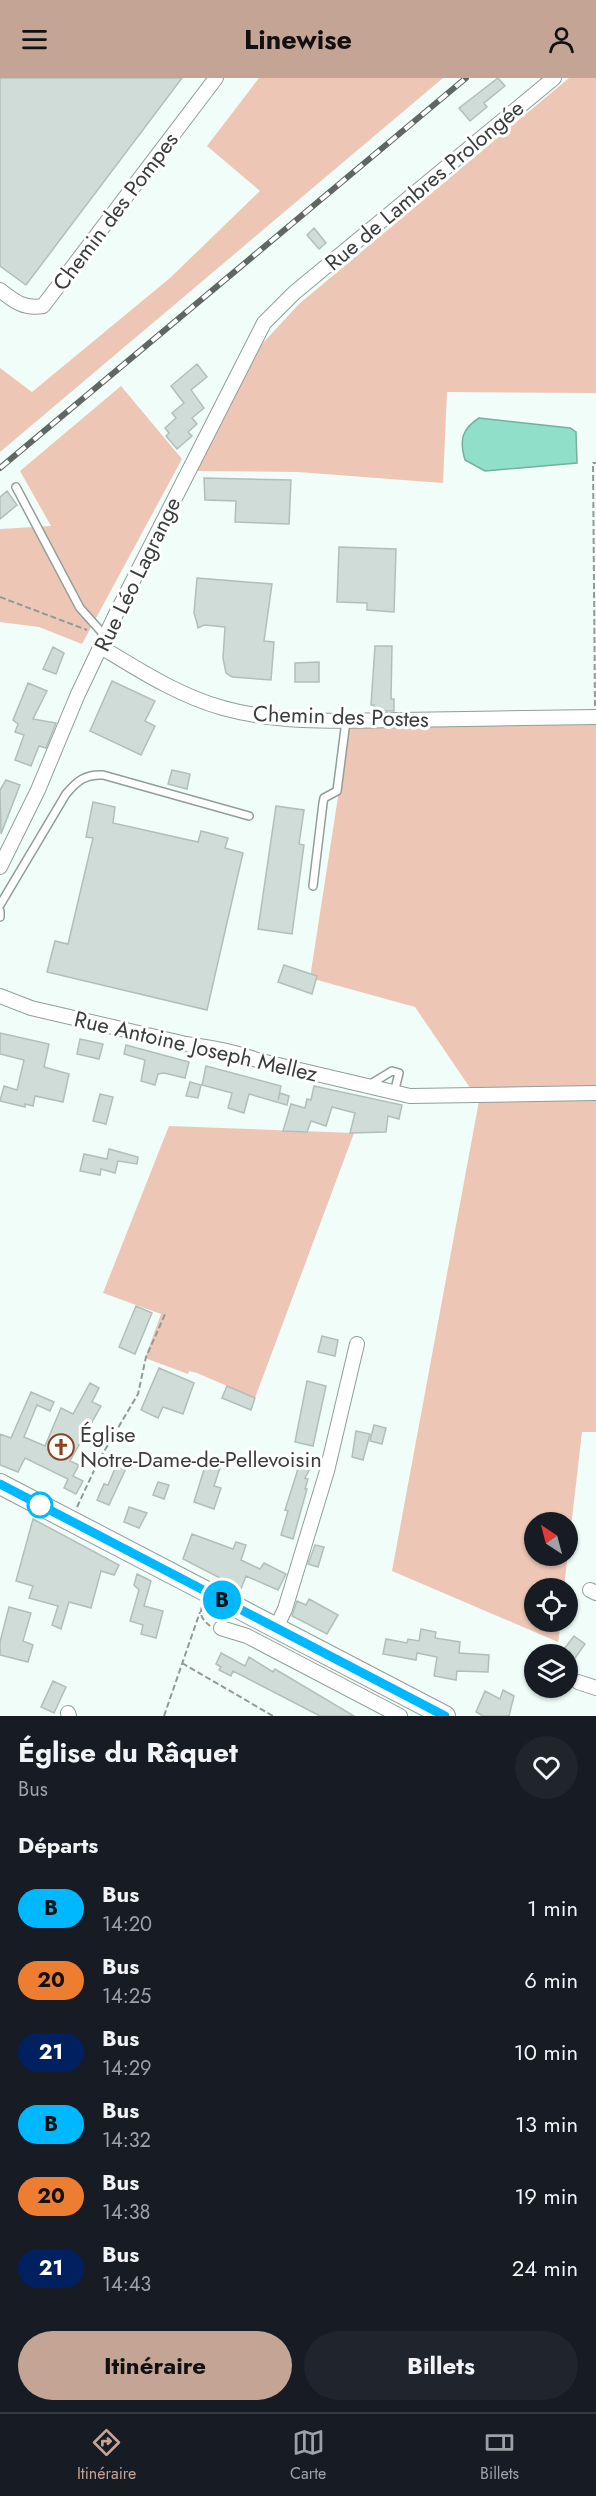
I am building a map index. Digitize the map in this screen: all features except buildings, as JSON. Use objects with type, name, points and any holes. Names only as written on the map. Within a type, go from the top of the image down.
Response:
[{"type":"main road","points":[[0,1484],[445,1716]]},
{"type":"street","name":"Chemin des Pompes","points":[[0,290],[20,305],[30,308],[43,306],[216,78]]},
{"type":"street","name":"Rue de Lambres Prolongée","points":[[294,293],[554,78]]},
{"type":"street","name":"Rue Léo Lagrange","points":[[0,867],[38,790],[103,642],[254,339],[272,313],[294,293]]},
{"type":"street","name":"Chemin des Postes","points":[[103,642],[159,681],[212,705],[265,717],[346,721],[596,717]]},
{"type":"street","name":"Rue Antoine Joseph Mellez","points":[[0,996],[31,1008],[186,1044],[209,1045],[245,1054],[257,1060],[394,1093],[415,1096],[596,1093]]},
{"type":"street","points":[[276,1628],[285,1609],[327,1471],[357,1344]]},
{"type":"street","points":[[221,1628],[247,1636],[400,1716]]},
{"type":"street","points":[[578,1682],[596,1688]]},
{"type":"lane","points":[[16,488],[80,608],[103,642]]},
{"type":"lane","points":[[313,886],[324,798],[338,791],[346,721]]},
{"type":"lane","points":[[0,905],[66,794],[78,779],[93,774],[102,775],[249,816]]},
{"type":"lane","points":[[0,911],[0,918]]},
{"type":"lane","points":[[367,1086],[392,1071],[399,1073],[394,1093]]},
{"type":"path","points":[[596,463],[593,463],[596,717]]},
{"type":"path","points":[[0,597],[103,642]]},
{"type":"path","points":[[70,1520],[99,1460],[138,1394],[146,1357],[166,1312]]},
{"type":"path","points":[[164,1716],[207,1592]]},
{"type":"path","points":[[200,1612],[203,1620],[211,1627],[221,1628]]},
{"type":"path","points":[[182,1664],[273,1716]]},
{"type":"shaded area","points":[[259,78],[443,78],[0,452],[0,368],[32,392],[170,278],[260,191],[207,146]]},
{"type":"shaded area","points":[[569,78],[596,78],[596,393],[447,392],[443,483],[298,472],[195,471],[262,344],[299,304]]},
{"type":"shaded area","points":[[121,386],[182,459],[82,644],[39,627],[0,622],[0,529],[51,526],[20,471]]},
{"type":"shaded area","points":[[479,418],[570,428],[576,432],[577,463],[485,471],[465,460],[462,447],[463,436],[469,426]]},
{"type":"shaded area","points":[[596,710],[596,1432],[582,1432],[573,1512],[524,1512],[524,1566],[567,1566],[565,1578],[524,1578],[524,1627],[392,1571],[479,1101],[415,1007],[310,978],[351,713]]},
{"type":"shaded area","points":[[169,1126],[354,1133],[255,1398],[197,1373],[189,1371],[188,1374],[145,1358],[161,1314],[103,1293]]},
{"type":"shaded area","points":[[535,1632],[560,1632],[558,1642]]},
{"type":"railway","points":[[0,468],[466,78]]},
{"type":"bus line","name":"B","points":[[0,1484],[445,1716]]},
{"type":"place","name":"Église Notre-Dame-de-Pellevoisin","points":[[61,1447]]}]
